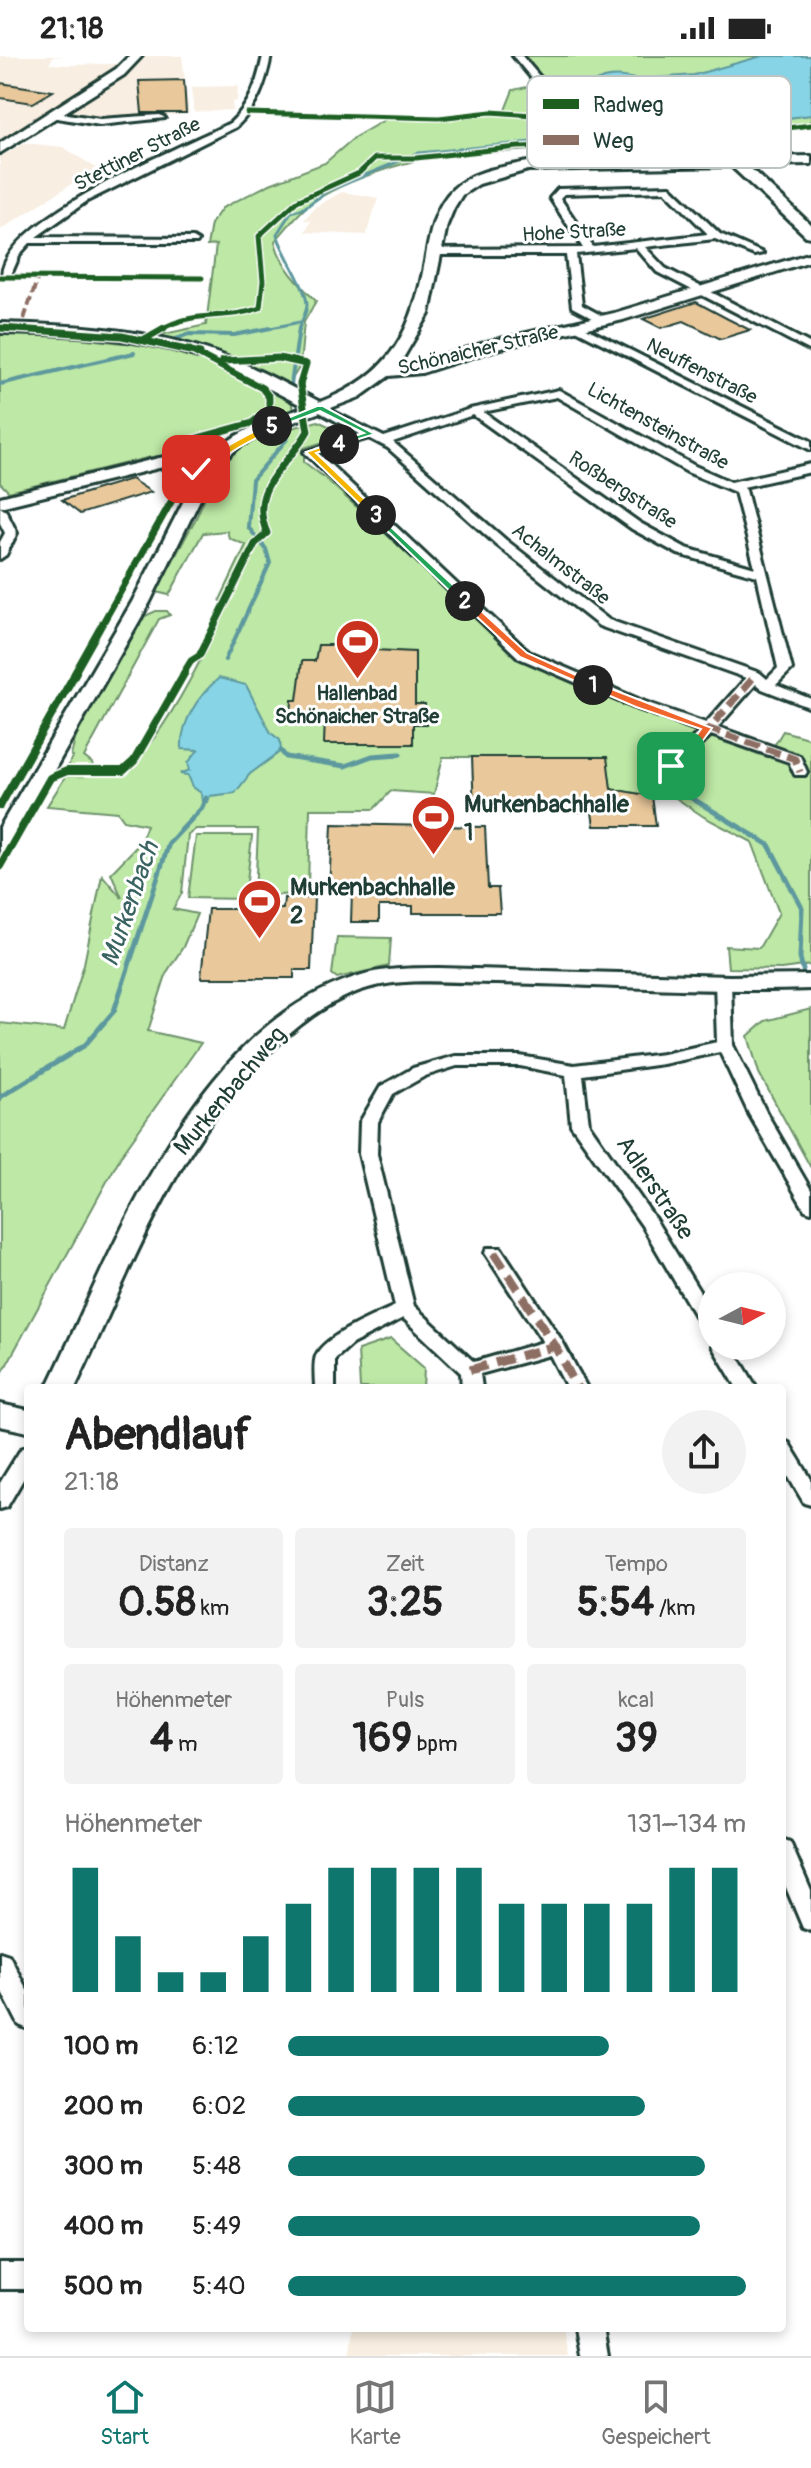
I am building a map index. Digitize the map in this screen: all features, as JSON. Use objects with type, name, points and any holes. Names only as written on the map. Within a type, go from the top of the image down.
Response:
[{"type":"street","points":[[0,149],[127,68],[136,56]]},
{"type":"street","name":"Stettiner Straße","points":[[6,275],[16,253],[47,224],[92,195],[233,125],[257,100],[267,56]]},
{"type":"street","points":[[517,56],[534,76]]},
{"type":"street","points":[[54,115],[113,123],[160,118]]},
{"type":"street","points":[[791,161],[811,160]]},
{"type":"street","points":[[385,371],[406,345],[420,317],[426,298],[432,252],[446,205],[473,182],[496,172],[528,168]]},
{"type":"street","points":[[741,168],[811,233]]},
{"type":"street","points":[[590,250],[555,198],[561,191],[667,188],[716,236],[758,253]]},
{"type":"street","name":"Hohe Straße","points":[[432,252],[571,252],[640,247],[716,236]]},
{"type":"street","points":[[27,240],[193,241]]},
{"type":"street","points":[[640,247],[661,270],[811,348]]},
{"type":"street","points":[[571,252],[577,307],[604,321]]},
{"type":"street","name":"Schönaicher Straße","points":[[0,846],[160,567],[210,468],[255,433],[363,389],[385,371],[422,368],[493,345],[604,321],[811,257]]},
{"type":"street","name":"Neuffenstraße","points":[[578,327],[811,446]]},
{"type":"street","points":[[0,328],[122,336],[205,354],[320,408]]},
{"type":"street","name":"Lichtensteinstraße","points":[[385,441],[474,411],[559,393],[691,469],[730,486]]},
{"type":"street","name":"Achalmstraße","points":[[320,408],[385,441],[502,543],[604,623],[761,681],[811,704]]},
{"type":"street","name":"Roßbergstraße","points":[[474,411],[636,526],[682,551],[763,574]]},
{"type":"street","points":[[371,434],[310,452],[524,655],[640,705],[795,759],[800,772]]},
{"type":"street","points":[[0,502],[159,463],[210,468]]},
{"type":"street","points":[[730,486],[811,468]]},
{"type":"street","points":[[671,766],[692,748],[707,728],[761,681],[785,669],[740,490],[730,486]]},
{"type":"street","points":[[0,511],[11,533],[0,555]]},
{"type":"street","name":"Murkenbachweg","points":[[63,1384],[155,1186],[177,1150],[258,1049],[280,1027],[308,1007],[364,982],[403,978],[514,976],[811,982]]},
{"type":"street","points":[[723,982],[725,1045],[758,1114],[811,1206]]},
{"type":"street","points":[[555,1346],[471,1379],[455,1353],[405,1309],[368,1154],[369,1122],[387,1090],[419,1072],[456,1061],[520,1061],[574,1071],[663,1059],[725,1045]]},
{"type":"street","name":"Adlerstraße","points":[[574,1071],[580,1125],[649,1223],[698,1305]]},
{"type":"street","points":[[494,1253],[555,1346],[575,1384]]},
{"type":"street","points":[[325,1384],[325,1357],[345,1339],[405,1309]]},
{"type":"street","points":[[730,1360],[745,1384]]},
{"type":"street","points":[[0,1415],[24,1420]]},
{"type":"street","points":[[786,1455],[811,1497]]},
{"type":"street","points":[[0,1501],[24,1461]]},
{"type":"street","points":[[786,1859],[811,1920]]},
{"type":"street","points":[[0,1963],[24,2009]]},
{"type":"street","points":[[0,2276],[24,2276]]},
{"type":"street","points":[[590,2332],[594,2356]]},
{"type":"shaded area","points":[[0,56],[64,56],[53,57],[49,64],[69,65],[140,63],[146,56],[182,56],[189,114],[103,120],[47,111],[0,140]]},
{"type":"shaded area","points":[[238,86],[237,101],[232,102],[233,110],[194,112],[192,87]]},
{"type":"shaded area","points":[[24,143],[63,147],[96,168],[0,230],[0,157]]},
{"type":"shaded area","points":[[342,192],[378,198],[366,235],[305,232],[311,221],[304,220],[315,207]]},
{"type":"shaded area","points":[[352,2332],[564,2332],[568,2356],[349,2356]]},
{"type":"green space","points":[[511,56],[811,56],[811,127],[791,129],[791,76],[528,76]]},
{"type":"green space","points":[[527,87],[527,150],[445,155],[392,167],[318,199],[305,208],[275,241],[286,266],[316,301],[304,322],[300,366],[289,384],[293,412],[218,435],[195,454],[151,457],[9,492],[0,483],[0,335],[51,335],[123,343],[206,325],[216,245],[207,246],[211,224],[222,208],[270,184],[325,163],[355,137],[388,118],[456,118],[505,110],[513,90]]},
{"type":"green space","points":[[318,421],[337,430],[334,439],[304,448],[304,462],[520,657],[679,721],[673,724],[767,757],[783,731],[811,739],[811,965],[781,969],[728,968],[726,946],[759,948],[779,913],[752,842],[704,817],[667,792],[652,796],[611,789],[606,757],[443,757],[434,794],[391,791],[374,809],[310,809],[308,888],[292,894],[255,897],[258,829],[196,829],[188,835],[182,893],[173,909],[197,914],[183,947],[167,972],[148,1031],[201,1043],[122,1154],[0,1377],[0,1023],[64,1030],[84,964],[102,875],[122,898],[111,873],[140,843],[147,825],[124,820],[118,812],[47,806],[66,776],[108,775],[134,761],[165,722],[207,647],[226,608],[220,600],[246,545],[229,538],[227,531],[203,533],[169,595],[156,592],[196,518],[218,467],[244,446],[269,434]]},
{"type":"green space","points":[[156,611],[167,611],[170,615],[159,619],[84,757],[93,764],[90,768],[68,766],[73,757],[79,723],[99,684],[120,658],[145,616]]},
{"type":"green space","points":[[196,836],[252,836],[245,899],[188,898]]},
{"type":"green space","points":[[337,937],[391,938],[389,966],[337,978],[332,974]]},
{"type":"green space","points":[[811,1009],[811,1168],[759,1073],[748,1036],[765,1021]]},
{"type":"green space","points":[[391,1339],[424,1368],[423,1384],[360,1384],[358,1350]]},
{"type":"water","points":[[762,56],[811,56],[811,115],[791,118],[791,76],[681,76]]},
{"type":"water","points":[[219,678],[246,685],[271,733],[280,740],[281,751],[250,774],[235,793],[210,796],[208,802],[202,802],[201,793],[193,787],[188,775],[180,774],[190,770],[188,763],[198,750],[182,749],[182,739],[192,710],[204,692]]},
{"type":"building","points":[[184,80],[186,113],[142,113],[139,81]]},
{"type":"building","points":[[0,83],[53,91],[33,103],[0,98]]},
{"type":"building","points":[[696,302],[750,330],[721,339],[684,321],[661,328],[643,319]]},
{"type":"building","points":[[131,479],[151,492],[80,514],[62,500]]},
{"type":"building","name":"Hallenbad Schönaicher Straße","points":[[318,645],[353,645],[353,649],[415,652],[415,704],[425,704],[426,724],[413,724],[413,744],[324,744],[325,718],[291,718],[292,700],[297,700],[302,661],[315,661]]},
{"type":"building","points":[[472,757],[607,757],[611,789],[652,796],[656,826],[594,826],[592,812],[474,812]]},
{"type":"building","name":"Murkenbachhalle 1","points":[[332,824],[485,827],[488,888],[498,888],[500,913],[413,913],[413,906],[379,906],[379,922],[351,922],[352,892],[329,892]]},
{"type":"building","name":"Murkenbachhalle 2","points":[[284,898],[314,898],[311,970],[294,970],[294,978],[201,978],[208,909],[283,909]]},
{"type":"waterway","name":"Murkenbach","points":[[299,330],[307,308],[306,298],[277,234],[291,212],[304,208],[327,191],[419,153],[527,142]]},
{"type":"waterway","points":[[268,329],[300,322]]},
{"type":"waterway","name":"Murkenbach","points":[[291,385],[299,328]]},
{"type":"waterway","points":[[173,340],[189,334],[234,335],[268,329]]},
{"type":"waterway","points":[[261,330],[268,329]]},
{"type":"waterway","points":[[0,384],[134,353]]},
{"type":"waterway","name":"Murkenbach","points":[[225,660],[270,563],[266,549],[248,527],[252,480],[288,438]]},
{"type":"waterway","points":[[281,751],[286,757],[345,766],[372,756],[400,754]]},
{"type":"waterway","points":[[665,782],[769,845],[802,908],[800,958],[803,970]]},
{"type":"waterway","name":"Murkenbach","points":[[0,1097],[85,1045],[114,1011],[169,843],[201,809],[206,798]]},
{"type":"marked path","points":[[24,319],[38,277]]},
{"type":"marked path","points":[[671,766],[692,748],[755,676]]},
{"type":"marked path","points":[[707,728],[795,759],[800,772]]},
{"type":"marked path","points":[[494,1253],[555,1346],[575,1384]]},
{"type":"marked path","points":[[470,1370],[555,1346]]},
{"type":"cycle path","points":[[247,113],[439,118],[491,112],[527,115]]},
{"type":"cycle path","points":[[791,127],[811,125]]},
{"type":"cycle path","points":[[143,340],[180,318],[246,313],[260,308],[263,281],[259,236],[297,201],[359,173],[375,158],[416,158],[527,147]]},
{"type":"cycle path","points":[[0,277],[202,278]]},
{"type":"cycle path","points":[[0,328],[122,336],[200,353]]},
{"type":"cycle path","points":[[0,806],[189,472],[202,447],[194,439],[252,423],[269,409],[269,397],[262,388],[188,349]]},
{"type":"cycle path","points":[[0,866],[50,778],[67,771],[123,771],[134,761],[191,661],[199,656],[255,544],[267,533],[260,518],[264,491],[308,431],[300,384],[306,364],[279,358],[222,361]]},
{"type":"place","name":"Hallenbad Schönaicher Straße","points":[[357,680]]},
{"type":"place","name":"Murkenbachhalle 1","points":[[433,857]]},
{"type":"place","name":"Murkenbachhalle 2","points":[[259,940]]},
{"type":"route","points":[[196,469],[205,475],[229,447],[255,433],[320,408],[371,434],[310,452],[524,655],[640,705],[707,728],[692,748],[671,766]]}]
